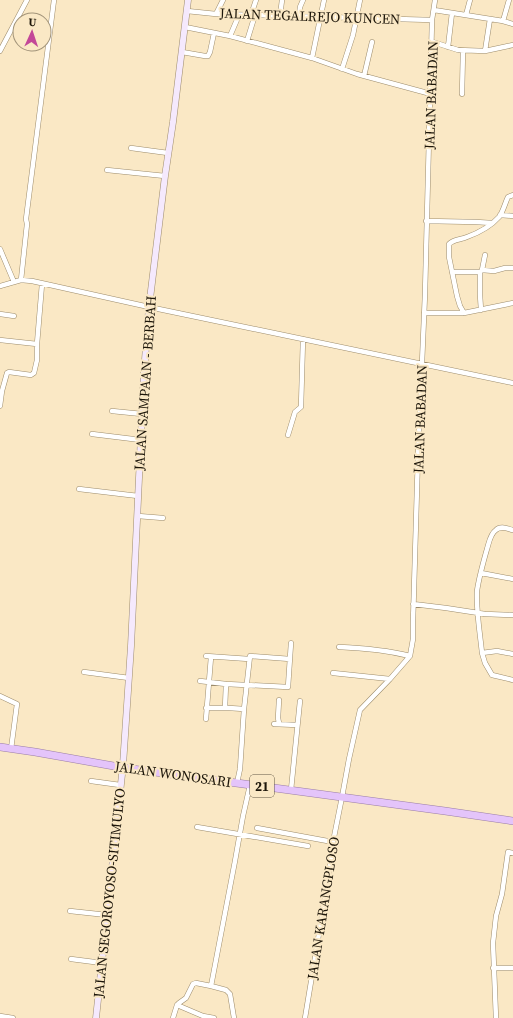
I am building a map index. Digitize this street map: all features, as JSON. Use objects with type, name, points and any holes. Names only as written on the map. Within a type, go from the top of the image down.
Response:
[{"type":"highway","name":"JALAN WONOSARI","points":[[0,747],[123,767],[513,821]]},
{"type":"main road","name":"JALAN SAMPAAN - BERBAH","points":[[123,767],[149,307],[188,0]]},
{"type":"main road","name":"JALAN SEGOROYOSO-SITIMULYO","points":[[96,1018],[123,767]]},
{"type":"street","points":[[0,50],[27,0]]},
{"type":"street","points":[[21,280],[27,224],[26,219],[54,0]]},
{"type":"street","points":[[216,14],[223,0]]},
{"type":"street","points":[[247,41],[256,0]]},
{"type":"street","points":[[280,16],[282,0]]},
{"type":"street","points":[[299,16],[300,7],[303,0]]},
{"type":"street","points":[[312,58],[324,0]]},
{"type":"street","points":[[342,69],[353,35],[360,0]]},
{"type":"street","name":"JALAN BABADAN","points":[[410,656],[412,639],[424,313],[432,20],[435,0]]},
{"type":"street","points":[[466,15],[470,0]]},
{"type":"street","points":[[503,21],[511,0]]},
{"type":"street","points":[[434,10],[503,21],[513,24]]},
{"type":"street","name":"JALAN TEGALREJO KUNCEN","points":[[187,11],[239,15],[432,20]]},
{"type":"street","points":[[448,47],[452,13]]},
{"type":"street","points":[[230,36],[239,15]]},
{"type":"street","points":[[485,51],[490,19]]},
{"type":"street","points":[[185,26],[230,36],[312,58],[364,76],[431,94]]},
{"type":"street","points":[[182,52],[208,56],[214,33]]},
{"type":"street","points":[[364,76],[372,42]]},
{"type":"street","points":[[432,42],[458,50],[485,51],[513,46]]},
{"type":"street","points":[[462,50],[462,94]]},
{"type":"street","points":[[131,148],[168,153]]},
{"type":"street","points":[[107,170],[165,176]]},
{"type":"street","points":[[464,313],[460,306],[449,257],[450,243],[477,233],[492,223],[500,214],[508,197],[513,195]]},
{"type":"street","points":[[500,214],[513,216]]},
{"type":"street","points":[[426,221],[492,223]]},
{"type":"street","points":[[0,249],[2,258],[14,282]]},
{"type":"street","points":[[481,310],[481,271],[485,255]]},
{"type":"street","points":[[452,272],[494,271],[505,268],[513,268]]},
{"type":"street","points":[[0,286],[21,280],[513,383]]},
{"type":"street","points":[[0,406],[1,391],[7,373],[31,375],[34,373],[37,360],[42,284]]},
{"type":"street","points":[[424,313],[464,313],[513,303]]},
{"type":"street","points":[[0,314],[14,316]]},
{"type":"street","points":[[288,435],[295,412],[301,407],[303,339]]},
{"type":"street","points":[[0,340],[37,344]]},
{"type":"street","points":[[112,411],[142,414]]},
{"type":"street","points":[[92,434],[141,440]]},
{"type":"street","points":[[79,489],[138,496]]},
{"type":"street","points":[[138,516],[163,518]]},
{"type":"street","points":[[513,530],[502,527],[496,529],[492,535],[477,592],[482,653],[485,664],[492,675],[513,680]]},
{"type":"street","points":[[481,573],[513,579]]},
{"type":"street","points":[[413,604],[485,614],[513,615]]},
{"type":"street","points":[[200,681],[226,684],[288,687],[291,643]]},
{"type":"street","points":[[339,647],[391,651],[410,656],[360,710],[342,797]]},
{"type":"street","points":[[482,653],[496,651],[512,655]]},
{"type":"street","points":[[238,783],[250,656],[290,659]]},
{"type":"street","points":[[206,719],[209,682],[208,657],[250,659]]},
{"type":"street","points":[[84,672],[129,678]]},
{"type":"street","points":[[333,673],[390,679]]},
{"type":"street","points":[[226,684],[226,708]]},
{"type":"street","points":[[0,696],[17,704],[11,749]]},
{"type":"street","points":[[279,700],[278,718],[276,723],[297,725]]},
{"type":"street","points":[[291,790],[300,701]]},
{"type":"street","points":[[206,708],[244,709]]},
{"type":"street","points":[[91,781],[120,785]]},
{"type":"street","points":[[211,986],[250,785]]},
{"type":"street","name":"JALAN KARANGPLOSO","points":[[305,1018],[333,842],[342,797]]},
{"type":"street","points":[[197,827],[308,846]]},
{"type":"street","points":[[257,828],[273,829],[333,842]]},
{"type":"street","points":[[270,839],[273,829]]},
{"type":"street","points":[[496,1018],[493,943],[496,916],[502,894],[508,852],[513,852]]},
{"type":"street","points":[[70,911],[107,914]]},
{"type":"street","points":[[71,959],[102,963]]},
{"type":"street","points":[[493,968],[513,968]]},
{"type":"street","points":[[173,1018],[177,1005],[186,998],[194,983],[226,990],[230,994],[234,1018]]},
{"type":"street","points":[[177,1005],[206,1017],[214,1018]]},
{"type":"street","points":[[0,1016],[13,1018]]}]
